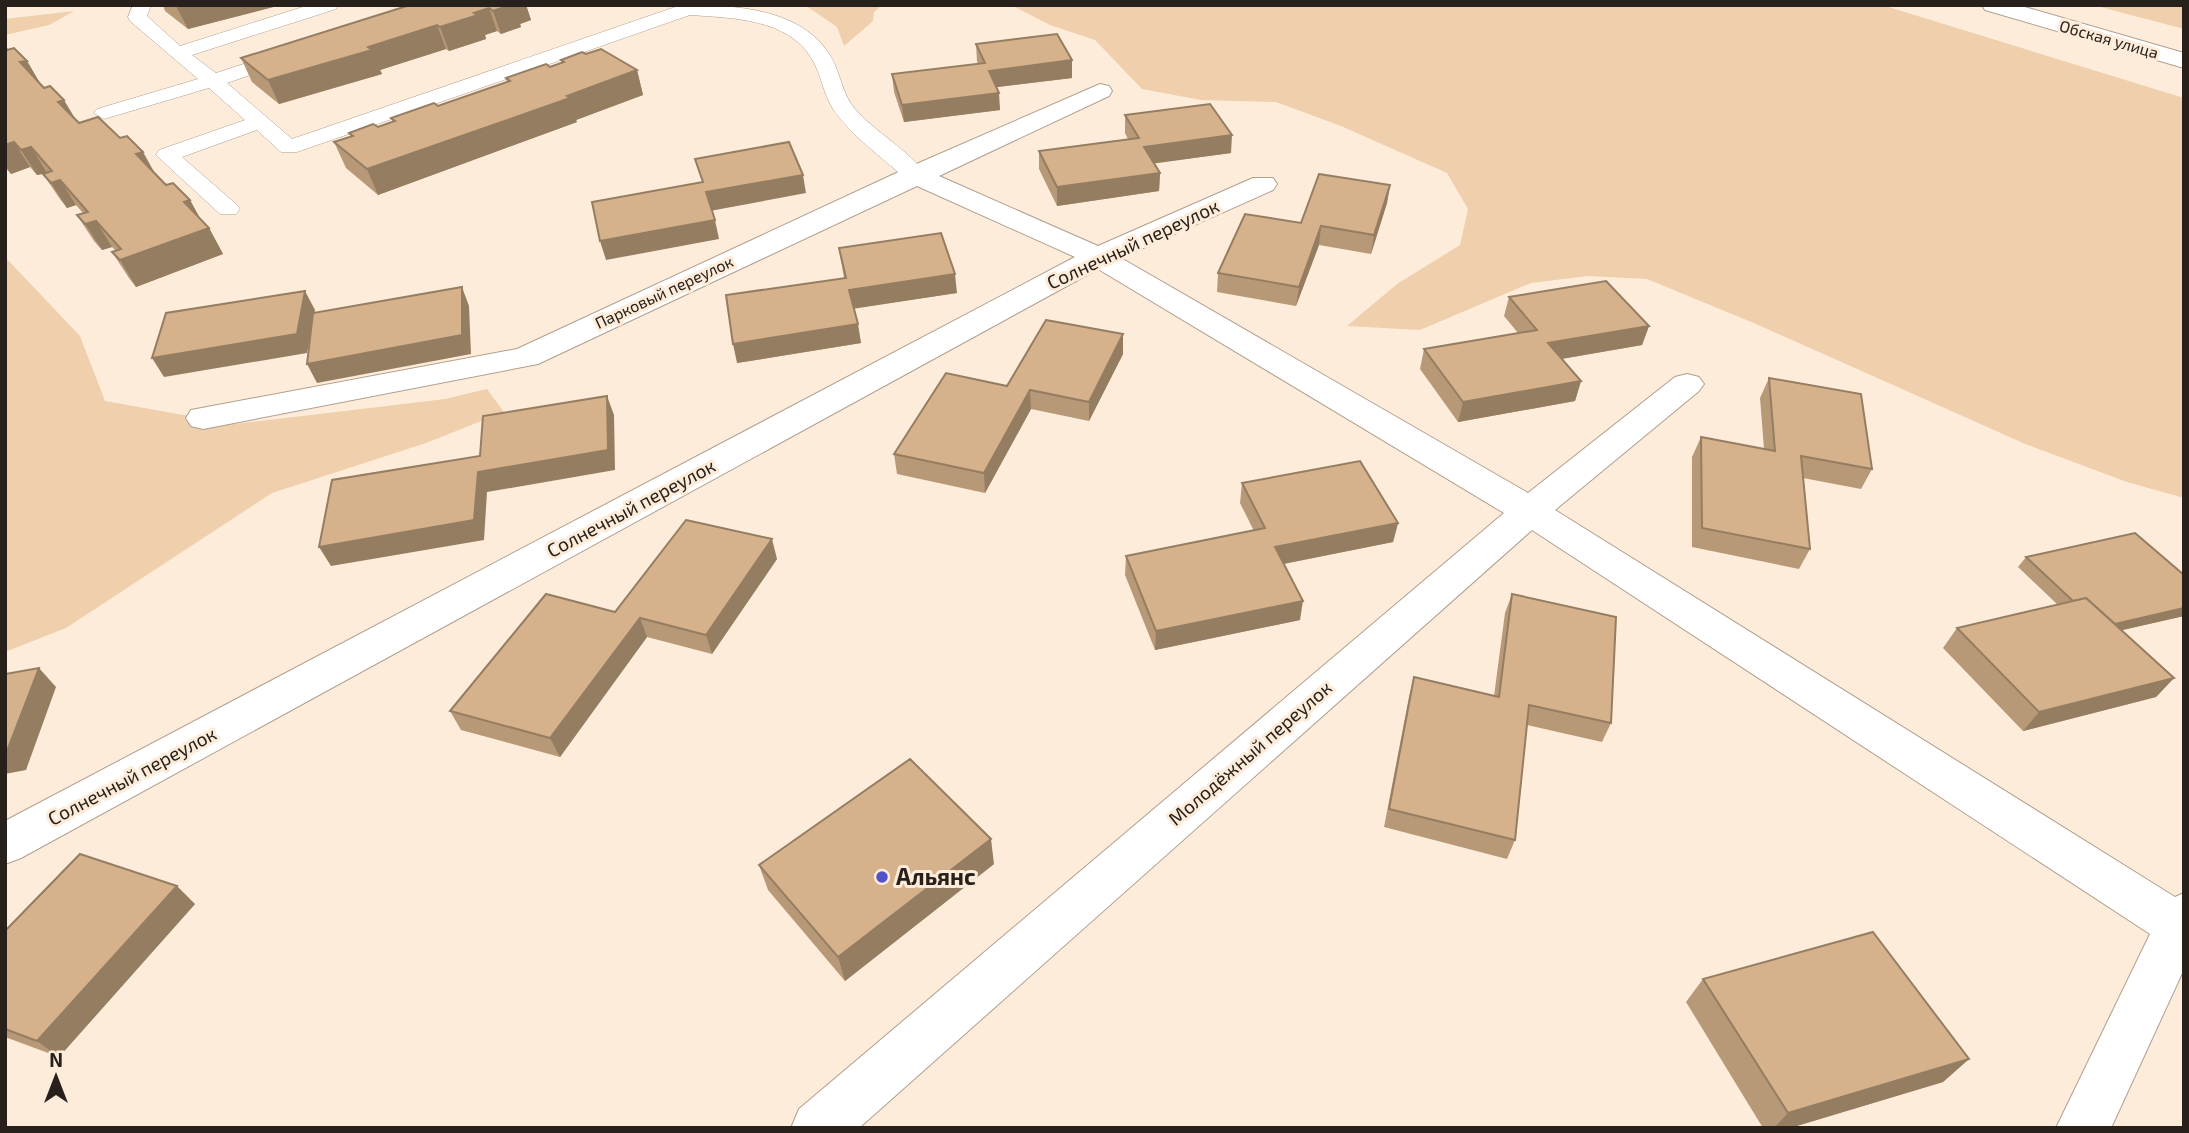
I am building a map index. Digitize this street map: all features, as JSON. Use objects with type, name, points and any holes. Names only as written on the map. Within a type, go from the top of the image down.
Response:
[{"type":"street","name":"Обская улица","points":[[1993,5],[2184,61]]},
{"type":"street","name":"Парковый переулок","points":[[204,418],[526,357],[915,174],[1100,91]]},
{"type":"street","points":[[915,174],[1098,257],[1530,511],[2181,920],[2083,1128]]},
{"type":"street","name":"Солнечный переулок","points":[[5,844],[1098,257],[1263,184]]},
{"type":"street","name":"Молодёжный переулок","points":[[818,1128],[1530,511],[1687,384]]},
{"type":"lane","points":[[142,5],[137,17],[289,147],[688,9],[751,14],[797,32],[820,56],[830,84],[846,113],[915,174]]},
{"type":"lane","points":[[177,53],[329,5]]},
{"type":"lane","points":[[104,113],[303,51]]},
{"type":"lane","points":[[228,209],[167,155],[259,122]]},
{"type":"shaded area","points":[[805,5],[882,5],[874,12],[873,21],[844,46],[837,27]]},
{"type":"shaded area","points":[[1011,5],[1882,5],[2184,98],[2184,498],[2127,482],[2023,443],[1756,324],[1647,279],[1588,276],[1531,283],[1420,330],[1347,326],[1397,284],[1460,245],[1468,209],[1447,173],[1341,126],[1276,102],[1201,100],[1142,89],[1095,40],[1050,25]]},
{"type":"shaded area","points":[[2093,5],[2184,5],[2184,29]]},
{"type":"shaded area","points":[[74,11],[49,25],[5,35],[5,19]]},
{"type":"shaded area","points":[[5,257],[80,336],[105,401],[234,424],[445,399],[487,389],[504,412],[426,443],[272,493],[66,628],[5,652]]},
{"type":"building","points":[[410,5],[510,5],[493,11],[489,8],[474,13],[478,15],[368,47],[372,50],[268,80],[241,58]]},
{"type":"building","points":[[1057,34],[1072,60],[989,71],[999,93],[902,105],[892,74],[985,63],[976,44]]},
{"type":"building","points":[[5,47],[7,50],[14,48],[27,61],[20,62],[44,88],[50,86],[64,100],[58,102],[79,123],[98,117],[120,138],[127,136],[143,152],[136,154],[166,185],[173,183],[190,200],[184,202],[209,228],[120,260],[112,252],[121,249],[96,221],[85,224],[77,215],[88,212],[60,180],[51,183],[43,174],[52,171],[31,147],[21,150],[14,142],[5,145]]},
{"type":"building","points":[[601,49],[637,70],[567,96],[570,98],[367,169],[334,142],[353,136],[349,133],[373,124],[378,127],[395,121],[391,118],[434,103],[438,106],[510,81],[506,78],[546,64],[550,67],[582,52],[586,54]]},
{"type":"building","points":[[1210,104],[1232,135],[1144,147],[1160,173],[1057,187],[1039,151],[1139,138],[1125,115]]},
{"type":"building","points":[[789,142],[803,175],[706,192],[715,220],[600,241],[592,202],[703,182],[695,159]]},
{"type":"building","points":[[1319,174],[1390,185],[1374,235],[1321,226],[1299,287],[1218,273],[1245,214],[1301,223]]},
{"type":"building","points":[[941,233],[955,274],[849,290],[858,324],[733,344],[726,295],[846,278],[839,248]]},
{"type":"building","points":[[1606,281],[1649,326],[1548,343],[1581,381],[1463,402],[1424,349],[1537,330],[1509,297]]},
{"type":"building","points":[[462,287],[462,335],[307,364],[313,313]]},
{"type":"building","points":[[305,291],[297,334],[152,358],[166,313]]},
{"type":"building","points":[[1046,320],[1123,334],[1089,402],[1030,390],[984,473],[894,454],[946,373],[1007,386]]},
{"type":"building","points":[[1769,378],[1861,394],[1872,469],[1801,456],[1810,549],[1702,528],[1701,437],[1775,451]]},
{"type":"building","points":[[607,396],[608,450],[478,472],[474,520],[319,547],[332,480],[480,456],[483,416]]},
{"type":"building","points":[[1360,461],[1398,523],[1275,547],[1303,601],[1156,631],[1126,556],[1265,528],[1242,483]]},
{"type":"building","points":[[686,520],[772,539],[706,635],[640,618],[550,738],[450,711],[546,594],[615,612]]},
{"type":"building","points":[[2135,533],[2184,575],[2184,608],[2115,624],[2086,598],[2073,601],[2026,557]]},
{"type":"building","points":[[1512,594],[1616,617],[1611,723],[1529,705],[1515,840],[1389,809],[1414,677],[1499,697]]},
{"type":"building","points":[[2086,598],[2174,678],[2039,712],[1957,628]]},
{"type":"building","points":[[39,668],[7,751],[5,752],[5,674]]},
{"type":"building","name":"Альянс","points":[[910,759],[991,839],[838,957],[759,865]]},
{"type":"building","points":[[80,854],[177,886],[37,1041],[5,1029],[5,931]]},
{"type":"building","points":[[1873,932],[1969,1059],[1788,1113],[1703,979]]},
{"type":"place","name":"Альянс","points":[[882,877]]}]
